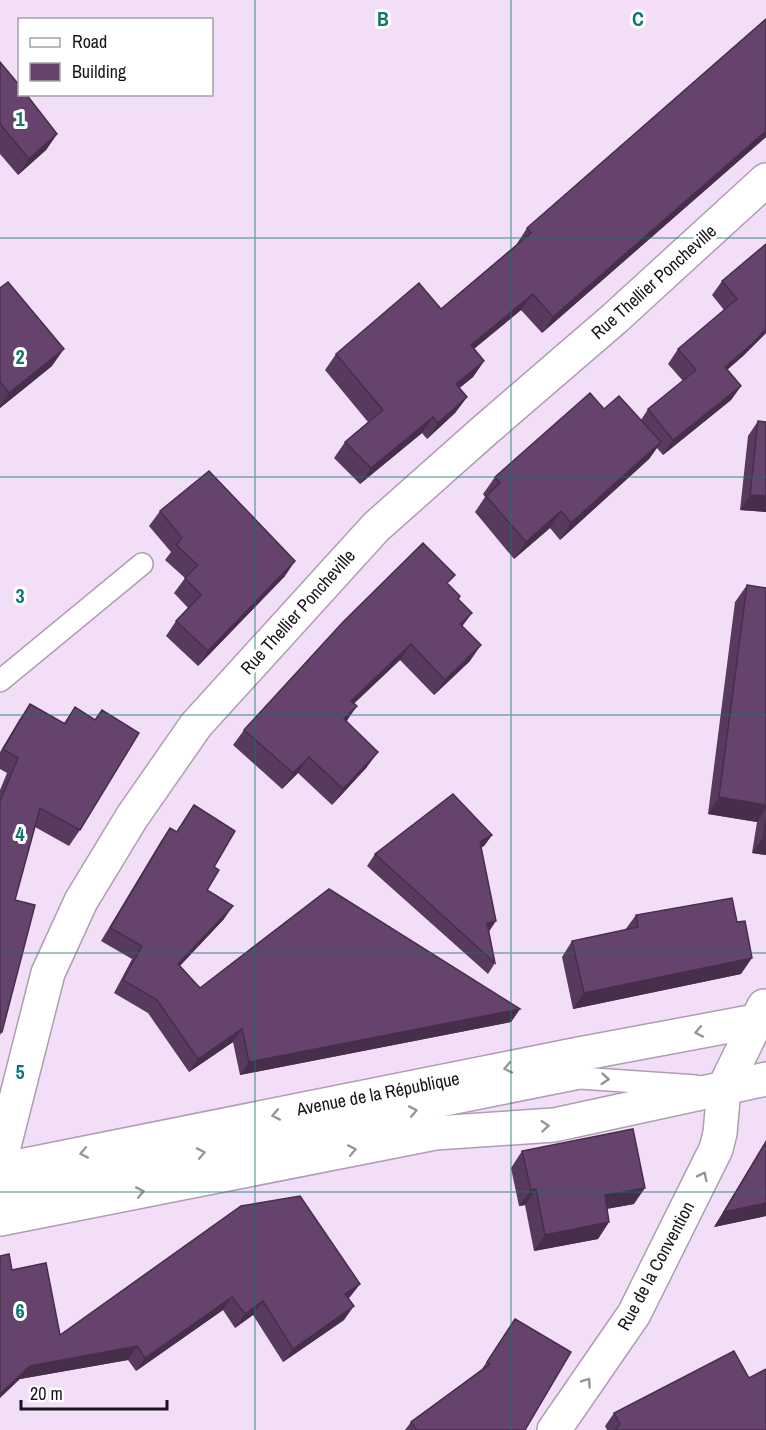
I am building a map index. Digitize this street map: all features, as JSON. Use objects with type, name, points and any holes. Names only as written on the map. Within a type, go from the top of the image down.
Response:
[{"type":"street","name":"Rue Thellier Poncheville","points":[[1,1156],[48,972],[81,901],[132,817],[196,725],[376,527],[614,319],[766,180]]},
{"type":"street","name":"Avenue de la République","points":[[1,1156],[574,1055],[763,1014]]},
{"type":"street","points":[[724,1088],[763,1014]]},
{"type":"street","points":[[0,1219],[435,1133],[554,1125],[766,1079]]},
{"type":"street","name":"Rue de la Convention","points":[[554,1430],[634,1314],[717,1149],[724,1088]]},
{"type":"lane","points":[[0,681],[142,564]]},
{"type":"lane","points":[[0,1194],[580,1078],[724,1088]]},
{"type":"building","points":[[766,19],[766,131],[553,317],[533,294],[471,345],[484,361],[456,384],[467,397],[438,423],[433,417],[371,468],[345,442],[383,410],[336,354],[419,283],[441,309],[531,233],[527,228]]},
{"type":"building","points":[[0,62],[18,84],[18,96],[28,96],[57,134],[29,159],[0,124]]},
{"type":"building","points":[[766,244],[766,329],[725,367],[741,386],[673,440],[648,409],[696,370],[678,349],[737,299],[722,281]]},
{"type":"building","points":[[8,282],[64,349],[9,393],[0,382],[0,288]]},
{"type":"building","points":[[590,393],[604,409],[619,396],[661,442],[571,523],[561,511],[526,542],[486,496],[500,483],[495,477]]},
{"type":"building","points":[[758,421],[766,422],[766,496],[750,495]]},
{"type":"building","points":[[209,471],[295,561],[208,651],[176,621],[201,595],[185,578],[198,565],[176,545],[182,538],[160,511]]},
{"type":"building","points":[[423,543],[455,575],[447,583],[472,613],[460,624],[481,645],[445,680],[411,644],[351,701],[357,706],[344,719],[378,752],[343,789],[309,757],[293,773],[244,730],[343,622]]},
{"type":"building","points":[[747,585],[766,588],[766,805],[719,797]]},
{"type":"building","points":[[30,704],[65,724],[75,707],[95,720],[102,710],[139,733],[80,830],[40,808],[15,900],[35,905],[2,1032],[0,1031],[0,801],[18,758],[3,749]]},
{"type":"building","points":[[453,794],[492,835],[480,842],[496,921],[487,923],[495,963],[375,854]]},
{"type":"building","points":[[194,805],[235,831],[214,867],[219,870],[207,890],[233,906],[178,964],[200,988],[329,889],[520,1009],[249,1062],[242,1029],[198,1059],[157,1000],[123,980],[142,946],[110,928],[170,828],[177,832]]},
{"type":"building","points":[[732,898],[737,922],[745,921],[752,958],[584,993],[572,941],[638,927],[636,915]]},
{"type":"building","points":[[633,1129],[645,1188],[605,1195],[609,1222],[545,1235],[536,1189],[531,1190],[522,1151]]},
{"type":"building","points":[[766,1142],[766,1203],[724,1212]]},
{"type":"building","points":[[300,1196],[360,1284],[345,1294],[354,1306],[293,1349],[263,1301],[245,1314],[232,1297],[145,1358],[137,1346],[30,1366],[0,1394],[0,1256],[9,1254],[12,1270],[46,1263],[60,1335],[241,1206]]},
{"type":"building","points":[[515,1319],[571,1352],[525,1430],[417,1430],[411,1422],[490,1364],[487,1362]]},
{"type":"building","points":[[734,1351],[749,1378],[766,1369],[766,1430],[615,1430],[620,1424],[614,1413]]}]
